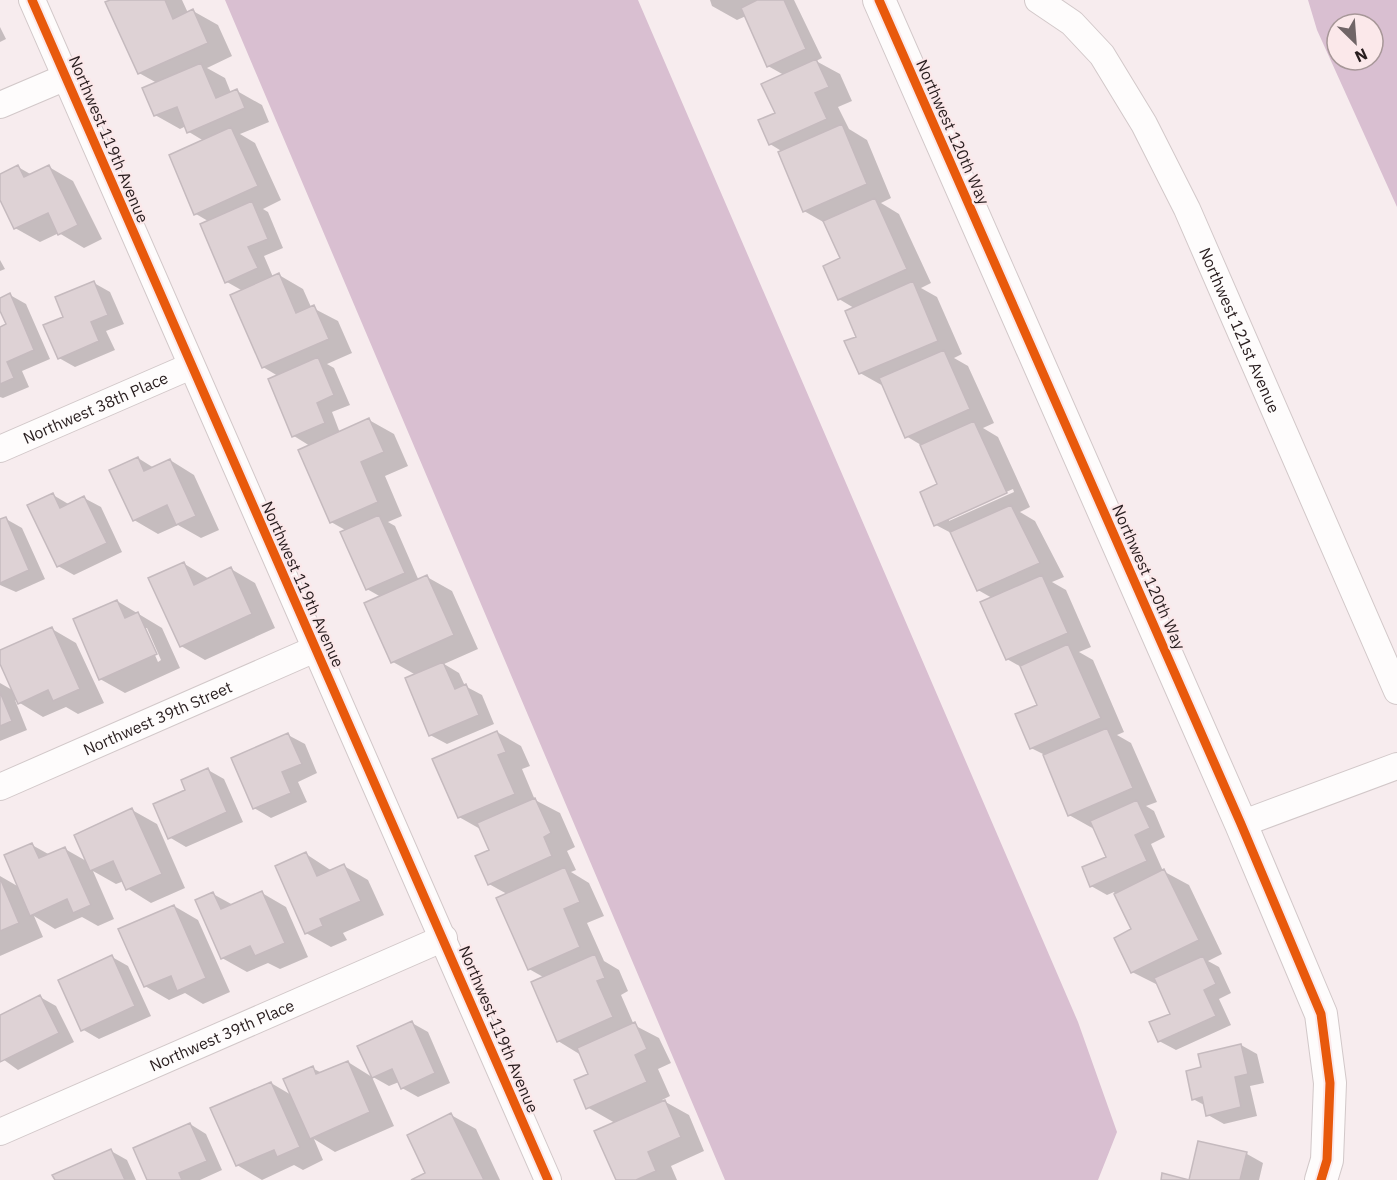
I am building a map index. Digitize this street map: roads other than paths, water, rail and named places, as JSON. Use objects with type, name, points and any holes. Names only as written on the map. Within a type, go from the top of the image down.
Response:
[{"type":"street","name":"Northwest 119th Avenue","points":[[32,0],[548,1180]]},
{"type":"street","name":"Northwest 120th Way","points":[[879,0],[1321,1014],[1330,1083],[1328,1160],[1321,1180]]},
{"type":"street","name":"Northwest 121st Avenue","points":[[1038,0],[1072,23],[1102,55],[1144,124],[1187,209],[1397,691]]},
{"type":"street","points":[[0,105],[66,77]]},
{"type":"street","name":"Northwest 38th Place","points":[[0,449],[191,366]]},
{"type":"street","name":"Northwest 39th Street","points":[[0,787],[315,649]]},
{"type":"street","points":[[1240,824],[1397,766]]},
{"type":"street","name":"Northwest 39th Place","points":[[0,1132],[444,938]]}]
